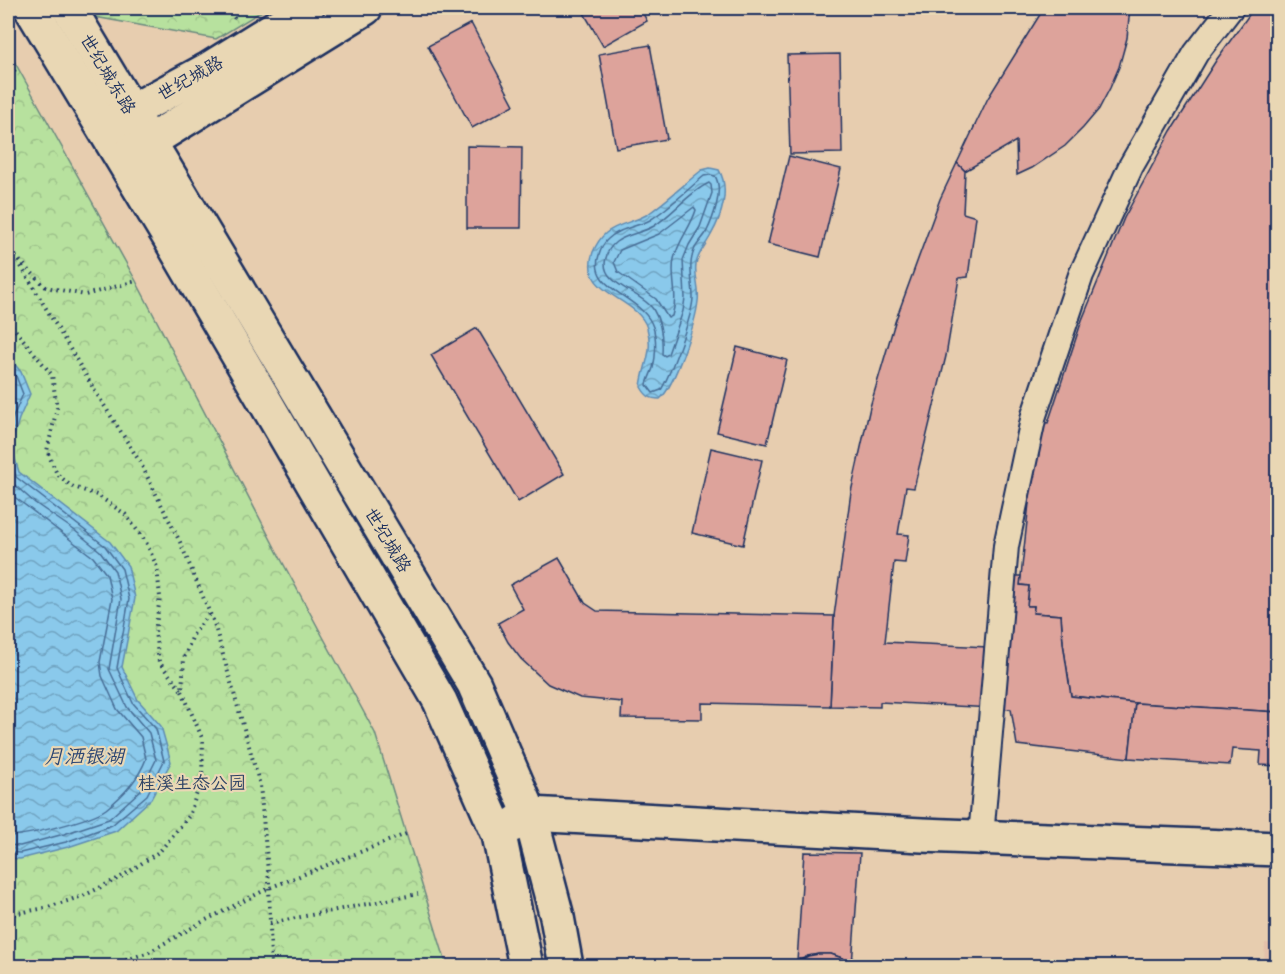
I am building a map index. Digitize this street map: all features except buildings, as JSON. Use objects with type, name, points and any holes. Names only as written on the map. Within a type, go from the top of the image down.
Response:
[{"type":"main road","name":"世纪城东路","points":[[31,8],[117,119]]},
{"type":"main road","name":"世纪城东路","points":[[69,8],[117,119],[135,150]]},
{"type":"main road","name":"世纪城路","points":[[117,119],[209,69],[307,8]]},
{"type":"main road","name":"世纪城路","points":[[135,150],[365,8]]},
{"type":"main road","name":"世纪城路","points":[[135,150],[474,684],[530,814],[557,918],[566,966]]},
{"type":"main road","name":"世纪城路","points":[[135,150],[440,701],[499,835],[526,966]]},
{"type":"main road","points":[[499,835],[530,814],[981,837],[1278,849]]},
{"type":"street","points":[[981,837],[1005,546],[1034,415],[1081,275],[1131,166],[1196,53],[1231,8]]},
{"type":"path","points":[[226,8],[240,25]]},
{"type":"path","points":[[8,81],[17,66]]},
{"type":"path","points":[[8,240],[15,256],[95,391],[140,462],[180,542],[210,613],[260,785],[269,888],[271,966]]},
{"type":"path","points":[[15,256],[46,287],[86,295],[136,281]]},
{"type":"path","points":[[8,321],[52,375],[57,408],[47,451],[57,474],[71,486],[98,495],[125,514],[146,542],[157,567],[160,597],[156,632],[159,662],[182,691],[203,740],[202,778],[189,816],[160,851],[121,878],[83,896],[45,908],[8,915]]},
{"type":"path","points":[[182,691],[184,658],[193,635],[210,613]]},
{"type":"path","points":[[109,966],[149,952],[269,888],[406,834]]},
{"type":"path","points":[[270,923],[418,894]]},
{"type":"shaded area","points":[[1265,943],[1277,944],[1277,966],[1264,966]]},
{"type":"green space","points":[[90,8],[267,8],[216,39],[95,17]]},
{"type":"green space","name":"桂溪生态公园","points":[[8,50],[136,281],[283,563],[375,733],[447,966],[8,966]]},
{"type":"water","points":[[710,168],[719,170],[724,194],[715,228],[697,260],[698,301],[693,323],[684,353],[666,392],[660,399],[651,398],[641,387],[649,352],[647,328],[641,317],[601,287],[594,278],[591,266],[593,252],[606,233],[648,214],[702,170]]},
{"type":"water","name":"月洒银湖","points":[[8,356],[21,372],[30,394],[11,446],[19,472],[110,542],[128,566],[135,598],[122,667],[138,700],[161,726],[171,762],[151,799],[116,831],[68,847],[20,859],[8,858]]}]
